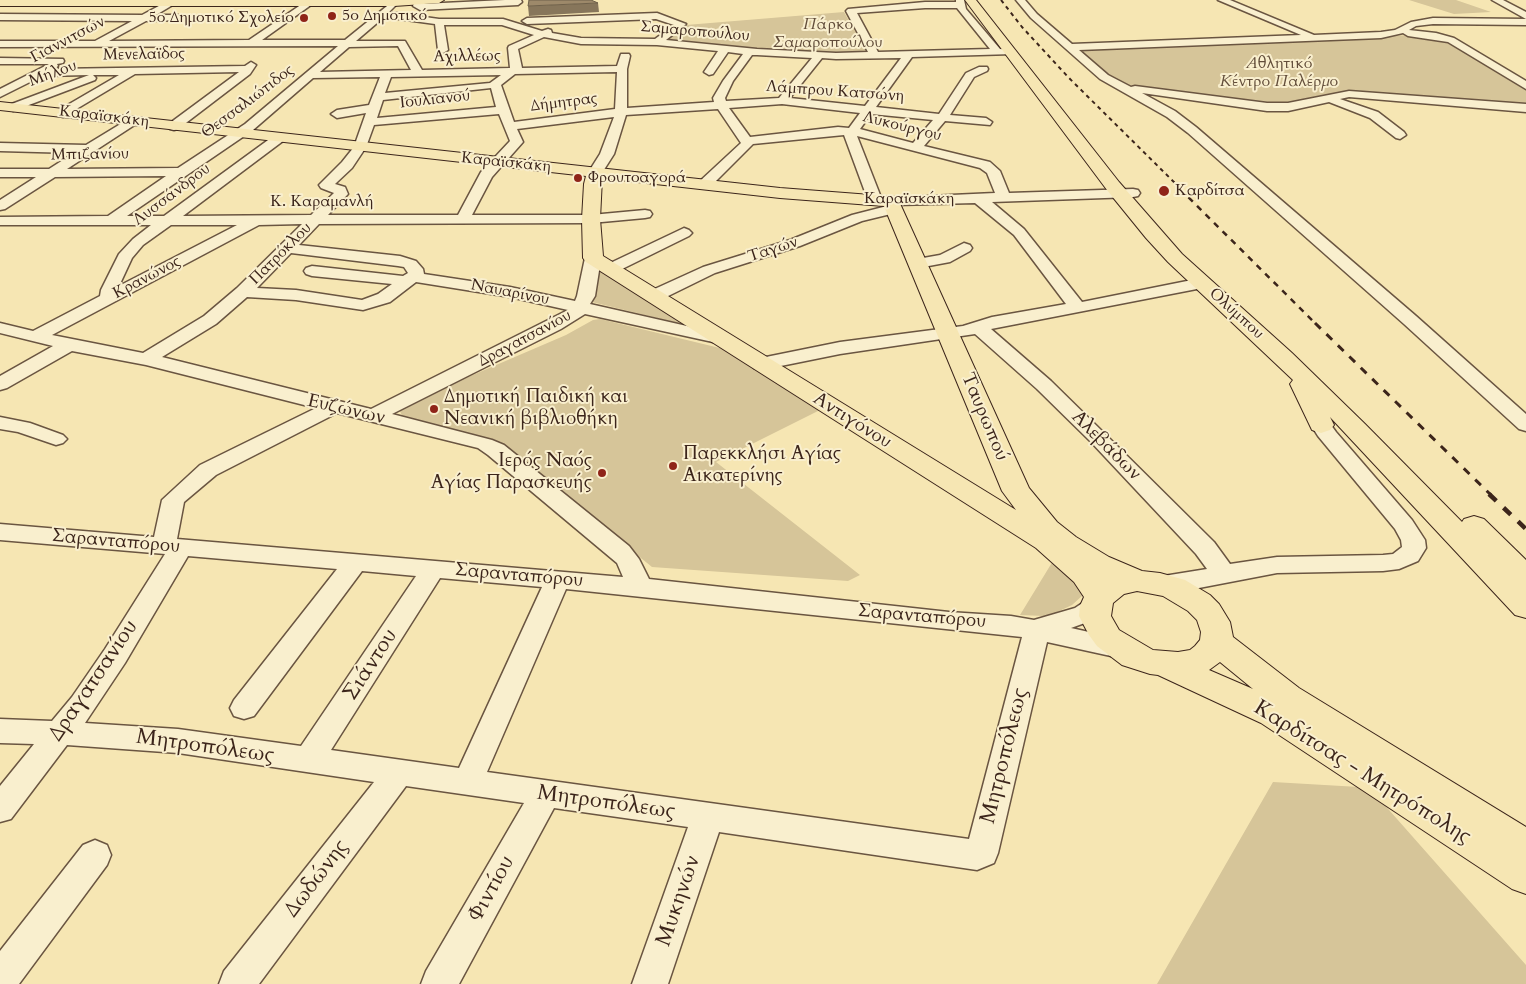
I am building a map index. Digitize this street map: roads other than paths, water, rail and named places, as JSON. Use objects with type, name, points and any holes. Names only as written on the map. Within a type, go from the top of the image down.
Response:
[{"type":"main road","points":[[0,3],[54,1],[247,1],[308,3],[439,0]]},
{"type":"main road","name":"Ολύμπου","points":[[981,0],[1126,193],[1153,234],[1356,429],[1526,607]]},
{"type":"main road","name":"Ολύμπου","points":[[963,2],[1003,52],[1126,193],[1380,430],[1526,578]]},
{"type":"main road","name":"Καραϊσκάκη","points":[[6,106],[595,173],[887,203]]},
{"type":"main road","name":"Δραγατσανίου","points":[[595,173],[592,184],[591,219],[602,263]]},
{"type":"main road","name":"Ταυρωπού","points":[[887,203],[918,263],[1016,491],[1032,513],[1047,529],[1082,555],[1149,582]]},
{"type":"main road","name":"Αντιγόνου","points":[[602,263],[1046,541],[1072,562],[1085,576],[1098,601]]},
{"type":"main road","points":[[1284,358],[1305,389],[1321,425]]},
{"type":"main road","points":[[1149,582],[1187,595],[1208,612],[1216,627],[1216,642],[1213,649],[1200,660],[1184,664],[1167,665],[1142,659],[1120,648],[1108,638],[1100,627],[1096,616],[1098,601],[1114,586],[1149,582]]},
{"type":"main road","name":"Καρδίτσας - Μητρόπολης","points":[[1216,642],[1287,697],[1526,848]]},
{"type":"main road","name":"Καρδίτσας - Μητρόπολης","points":[[1167,665],[1273,713],[1526,876]]},
{"type":"street","points":[[1020,0],[1044,25],[1072,47],[1104,77],[1172,114],[1192,130],[1410,320],[1526,425]]},
{"type":"street","points":[[1222,0],[1317,38]]},
{"type":"street","points":[[1496,0],[1526,16]]},
{"type":"street","points":[[0,25],[54,1]]},
{"type":"street","points":[[0,56],[114,1]]},
{"type":"street","name":"Γιαννιτσών","points":[[0,94],[175,1]]},
{"type":"street","name":"Θεσσαλιώτιδος","points":[[112,220],[241,133],[313,75],[396,1]]},
{"type":"street","points":[[418,1],[417,6],[420,7],[518,1],[508,22],[608,26],[659,16],[681,24],[657,42]]},
{"type":"street","points":[[875,55],[851,11],[963,2]]},
{"type":"street","points":[[250,44],[308,3]]},
{"type":"street","name":"Σαμαροπούλου","points":[[382,14],[439,22],[508,22],[546,33],[596,42],[657,42],[749,52],[818,56],[1003,52]]},
{"type":"street","points":[[0,17],[178,18]]},
{"type":"street","points":[[1398,32],[1414,24],[1433,21],[1526,22]]},
{"type":"street","points":[[439,22],[444,50]]},
{"type":"street","points":[[596,42],[608,26]]},
{"type":"street","points":[[162,53],[198,30]]},
{"type":"street","points":[[1072,47],[1317,38],[1381,35],[1398,32],[1436,36],[1451,40],[1487,64],[1526,86]]},
{"type":"street","points":[[337,114],[376,102],[496,84],[518,68],[512,48],[546,33]]},
{"type":"street","points":[[595,173],[607,154],[621,112],[624,57],[637,42]]},
{"type":"street","points":[[0,44],[401,43],[419,74]]},
{"type":"street","points":[[174,126],[279,44]]},
{"type":"street","points":[[709,72],[725,49]]},
{"type":"street","points":[[705,184],[744,148],[747,141],[721,105],[719,98],[749,52]]},
{"type":"street","points":[[887,203],[851,142],[851,131],[909,54]]},
{"type":"street","points":[[782,101],[818,56]]},
{"type":"street","points":[[0,61],[63,61]]},
{"type":"street","points":[[63,113],[147,62],[105,72]]},
{"type":"street","name":"Μενελαϊδος","points":[[8,78],[105,72],[128,74],[248,69]]},
{"type":"street","name":"Αχιλλέως","points":[[313,75],[622,69]]},
{"type":"street","points":[[916,147],[942,118],[970,75],[983,69]]},
{"type":"street","name":"Μήλου","points":[[6,106],[105,72]]},
{"type":"street","points":[[128,74],[164,83]]},
{"type":"street","name":"Πατρόκλου","points":[[146,359],[210,320],[243,292],[341,194],[340,190],[327,186],[327,183],[347,165],[360,147],[386,75]]},
{"type":"street","points":[[464,219],[486,175],[517,142],[503,110],[496,84]]},
{"type":"street","points":[[1124,88],[1267,107],[1288,107],[1341,94],[1367,94],[1526,108]]},
{"type":"street","points":[[1326,99],[1374,115],[1400,135]]},
{"type":"street","name":"Λάμπρου Κατσώνη","points":[[621,112],[782,101],[986,122]]},
{"type":"street","name":"Ιουλιανού","points":[[370,122],[503,110]]},
{"type":"street","name":"Δήμητρας","points":[[510,126],[621,112]]},
{"type":"street","points":[[0,206],[132,121]]},
{"type":"street","name":"Λυκούργου","points":[[747,141],[851,131],[987,166],[993,172],[1004,198]]},
{"type":"street","name":"Λυσσάνδρου","points":[[108,298],[109,290],[128,252],[138,242],[279,138]]},
{"type":"street","points":[[0,147],[88,149]]},
{"type":"street","name":"Μπιζανίου","points":[[0,173],[181,172]]},
{"type":"street","name":"Καραϊσκάκη","points":[[887,203],[1126,193]]},
{"type":"street","points":[[978,198],[1019,232],[1078,308]]},
{"type":"street","name":"Ταγών","points":[[654,296],[709,270],[795,243],[858,218],[887,203]]},
{"type":"street","name":"Κ. Καραμανλή","points":[[0,221],[591,219],[645,214]]},
{"type":"street","name":"Κρανώνος","points":[[35,337],[258,219]]},
{"type":"street","points":[[602,263],[684,233]]},
{"type":"street","points":[[243,292],[296,296],[363,305],[378,301],[416,274],[415,269],[410,264],[400,260],[287,248]]},
{"type":"street","points":[[918,263],[944,259],[964,248]]},
{"type":"street","name":"Δραγατσανίου","points":[[373,416],[556,325],[577,312],[582,307],[602,263]]},
{"type":"street","name":"Ναυαρίνου","points":[[312,271],[480,286],[722,339]]},
{"type":"street","points":[[761,364],[848,347],[948,334],[979,328],[992,322],[1078,308],[1202,283]]},
{"type":"street","name":"Ευζώνων","points":[[0,328],[69,345],[146,359],[485,444],[496,450],[620,552],[631,567],[638,587]]},
{"type":"street","name":"Αλεβάδων","points":[[979,328],[1044,385],[1097,437],[1206,548],[1223,573]]},
{"type":"street","points":[[0,384],[69,345]]},
{"type":"street","name":"Δραγατσανίου","points":[[0,809],[59,734],[110,663],[172,547],[173,500],[208,470],[333,407]]},
{"type":"street","points":[[0,423],[22,427],[56,439]]},
{"type":"street","points":[[1149,582],[1178,583],[1223,573],[1277,565],[1383,563],[1399,560],[1409,555],[1414,548],[1413,540],[1404,525],[1328,436],[1321,425]]},
{"type":"street","name":"Σαρανταπόρου","points":[[0,532],[638,587],[949,621],[1024,627],[1120,648]]},
{"type":"street","points":[[244,708],[356,562]]},
{"type":"street","name":"Σιάντου","points":[[308,761],[434,569]]},
{"type":"street","points":[[467,783],[558,580]]},
{"type":"street","name":"Σαρανταπόρου","points":[[1024,627],[1084,614],[1098,601]]},
{"type":"street","name":"Μητροπόλεως","points":[[0,731],[123,736],[168,740],[972,856],[982,853],[1024,627]]},
{"type":"street","name":"Δωδώνης","points":[[237,984],[398,774]]},
{"type":"street","name":"Φιντίου","points":[[439,984],[546,794]]},
{"type":"street","name":"Μυκηνών","points":[[650,984],[708,817]]},
{"type":"street","points":[[0,980],[95,855]]},
{"type":"railway","points":[[1001,0],[1022,27],[1069,78],[1182,190]]},
{"type":"railway","points":[[1180,189],[1316,324]]},
{"type":"railway","points":[[1315,323],[1491,495]]},
{"type":"railway","points":[[1489,494],[1526,529]]},
{"type":"place","name":"5ο Δημοτικό","points":[[332,16]]},
{"type":"place","name":"5ο Δημοτικό Σχολείο","points":[[304,18]]},
{"type":"place","name":"Φρουτοαγορά","points":[[578,178]]},
{"type":"place","name":"Καρδίτσα","points":[[1164,191]]},
{"type":"place","name":"Δημοτική Παιδική και Νεανική βιβλιοθήκη","points":[[434,409]]},
{"type":"place","name":"Παρεκκλήσι Αγίας Αικατερίνης","points":[[673,466]]},
{"type":"place","name":"Ιερός Ναός Αγίας Παρασκευής","points":[[602,473]]},
{"type":"park label","name":"Πάρκο Σαμαροπούλου","points":[[828,34]]},
{"type":"park label","name":"Αθλητικό Κέντρο Παλέρμο","points":[[1279,73]]}]
